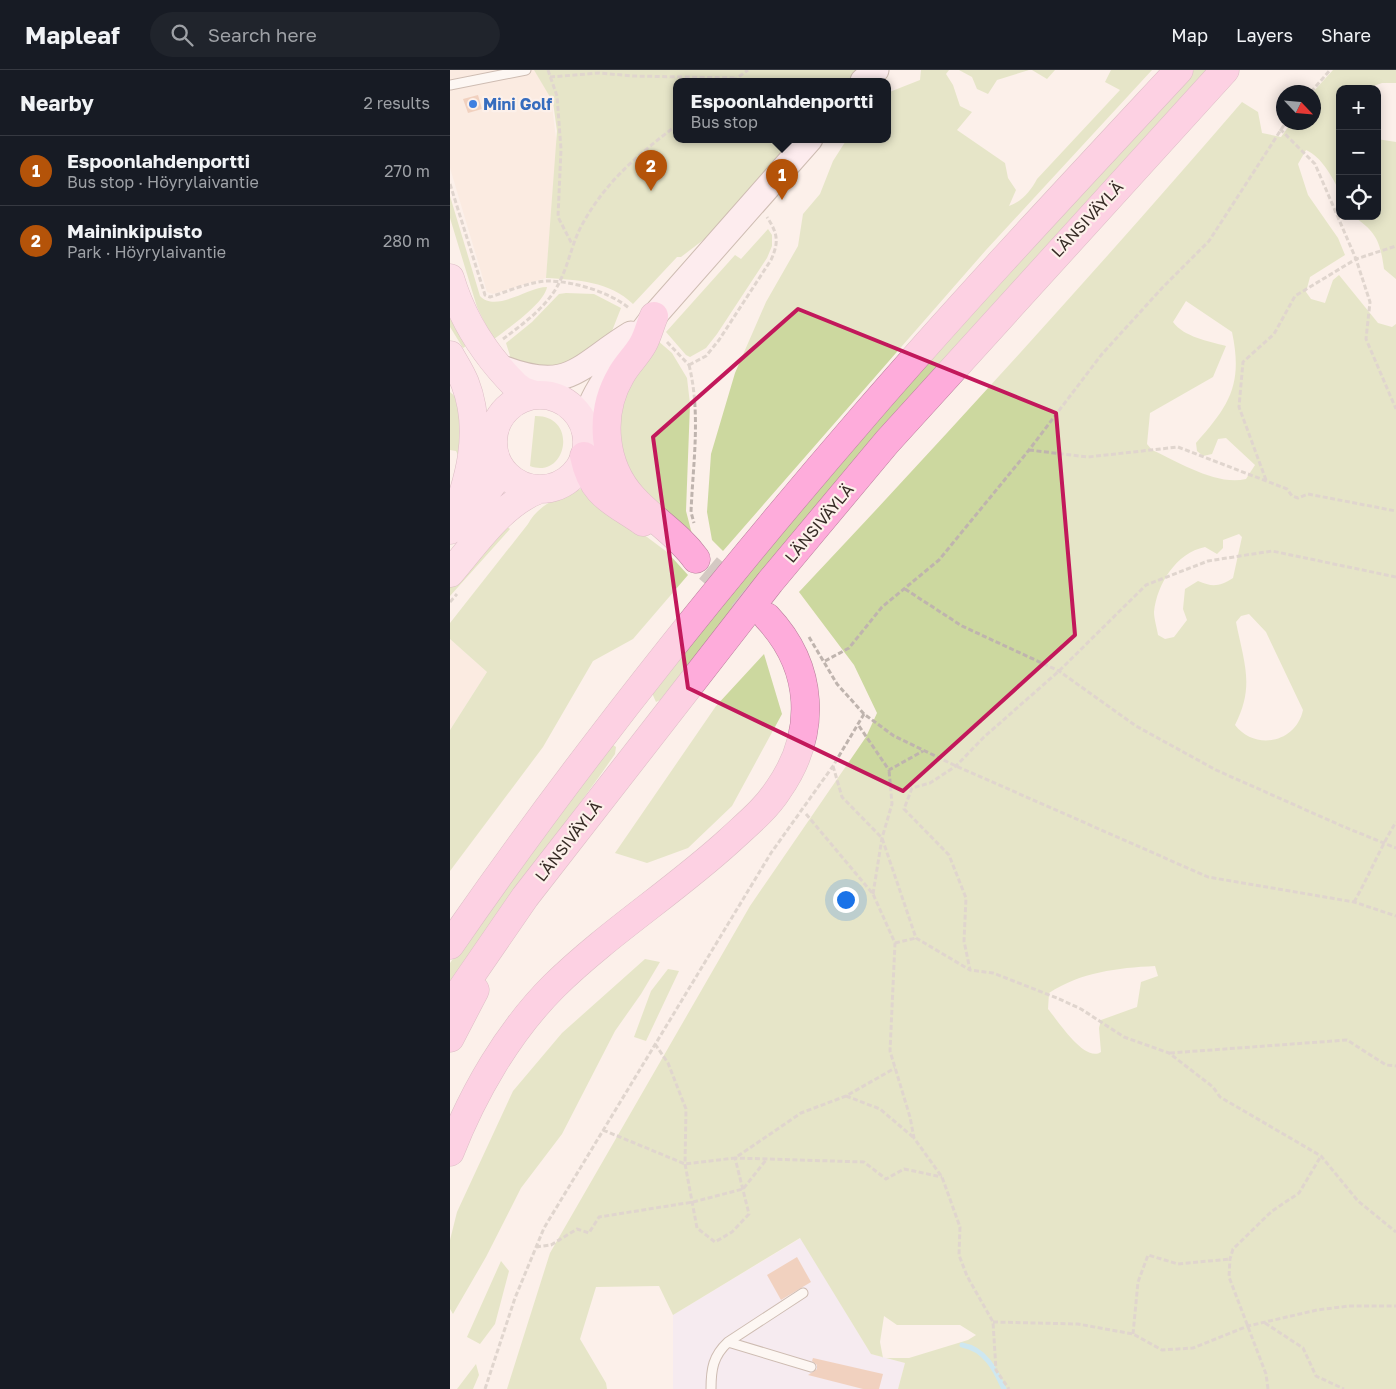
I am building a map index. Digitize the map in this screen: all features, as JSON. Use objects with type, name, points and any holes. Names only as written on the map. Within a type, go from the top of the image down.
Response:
[{"type":"highway","name":"LÄNSIVÄYLÄ","points":[[450,945],[492,884],[625,706],[743,559],[863,417],[1001,263],[1179,70]]},
{"type":"highway","name":"LÄNSIVÄYLÄ","points":[[450,1006],[525,897],[739,621],[887,442],[1225,70]]},
{"type":"highway","points":[[585,443],[591,480],[606,498],[702,563],[684,542],[633,499],[611,466],[608,452],[607,414],[620,375],[643,345],[642,312]]},
{"type":"highway","points":[[450,1152],[459,1130],[494,1064],[542,1000],[581,960],[706,862],[759,814],[779,789],[791,768],[801,743],[805,716],[805,691],[794,655],[778,629],[767,617]]},
{"type":"highway","points":[[450,1038],[525,897]]},
{"type":"main road","points":[[495,427],[501,415],[522,398],[567,390],[593,373],[631,334],[642,312],[806,143]]},
{"type":"main road","points":[[450,278],[465,317],[477,339],[540,380],[570,376],[580,371],[606,349],[631,334]]},
{"type":"main road","points":[[450,573],[519,497],[567,480],[578,469],[585,443],[586,417],[589,405],[603,382],[638,340],[642,312]]},
{"type":"main road","points":[[450,338],[485,390],[492,408],[495,427],[494,450],[497,462],[497,474],[493,483],[450,538]]},
{"type":"main road","points":[[450,355],[465,383],[473,417],[474,446],[469,478],[450,530]]},
{"type":"main road","points":[[500,355],[516,386],[523,392],[567,403],[581,420],[585,443]]},
{"type":"main road","points":[[497,462],[504,473],[514,481],[526,487],[540,489]]},
{"type":"lane","points":[[450,85],[526,70]]},
{"type":"lane","points":[[711,1389],[711,1368],[718,1351],[728,1342],[803,1293]]},
{"type":"lane","points":[[728,1342],[811,1367]]},
{"type":"path","points":[[548,70],[557,96],[561,149],[558,217],[572,245]]},
{"type":"path","points":[[550,77],[599,73],[633,76],[737,78],[748,70]]},
{"type":"path","points":[[1317,85],[1330,70]]},
{"type":"path","points":[[500,355],[559,283],[572,245],[583,223],[606,189],[630,161],[673,128]]},
{"type":"path","points":[[825,661],[849,648],[882,607],[938,560],[1029,450],[1102,354],[1163,287],[1209,241],[1280,130],[1315,164],[1356,258],[1370,302],[1366,339],[1396,409]]},
{"type":"path","points":[[450,184],[485,295],[490,297],[550,281],[598,290],[614,296],[642,312]]},
{"type":"path","points":[[689,365],[706,356],[771,260],[776,248],[776,231],[767,218]]},
{"type":"path","points":[[1266,480],[1239,407],[1242,362],[1274,334],[1295,296],[1356,258],[1396,246]]},
{"type":"path","points":[[666,341],[689,365],[693,382],[695,412],[691,512],[696,531]]},
{"type":"path","points":[[1029,450],[1088,457],[1178,447],[1266,480],[1287,489],[1292,496],[1298,498],[1308,494],[1396,511]]},
{"type":"path","points":[[970,970],[964,941],[966,898],[949,854],[904,809],[912,788],[930,783],[956,766],[984,737],[1059,671],[1146,585],[1208,561],[1272,551],[1396,577]]},
{"type":"path","points":[[905,589],[962,626],[1059,671],[1136,726],[1216,770],[1396,848]]},
{"type":"path","points":[[804,632],[814,641],[837,684],[864,714],[894,736],[956,766],[1208,877],[1354,902],[1396,916]]},
{"type":"path","points":[[485,1389],[515,1298],[544,1228],[771,853],[833,766],[859,726],[864,714]]},
{"type":"path","points":[[859,726],[889,770],[892,804],[882,838],[873,894]]},
{"type":"path","points":[[889,770],[923,750]]},
{"type":"path","points":[[833,766],[842,797],[882,838],[916,938],[970,970],[993,974],[1058,998],[1081,1009],[1124,1037],[1169,1053],[1212,1087],[1220,1098],[1321,1156],[1358,1201],[1396,1232]]},
{"type":"path","points":[[806,814],[873,894],[895,943],[890,1051],[910,1117],[914,1138]]},
{"type":"path","points":[[1354,902],[1370,874],[1383,843],[1396,822]]},
{"type":"path","points":[[895,943],[916,938]]},
{"type":"path","points":[[1169,1053],[1347,1040],[1386,1064],[1396,1066]]},
{"type":"path","points":[[655,1044],[668,1063],[686,1109],[685,1164],[697,1228],[715,1242],[732,1232],[749,1214],[735,1158]]},
{"type":"path","points":[[735,1158],[800,1114],[846,1096],[895,1068]]},
{"type":"path","points":[[846,1096],[880,1109],[914,1138],[942,1177],[960,1227],[959,1255],[967,1276],[994,1322],[996,1370],[1010,1389]]},
{"type":"path","points":[[603,1130],[685,1164],[735,1158],[864,1162],[886,1179],[904,1169],[942,1177]]},
{"type":"path","points":[[1268,1389],[1266,1374],[1229,1277],[1230,1259],[1233,1249],[1272,1211],[1299,1193],[1321,1156]]},
{"type":"path","points":[[536,1247],[551,1245],[577,1229],[589,1233],[598,1217],[693,1202],[743,1189],[766,1160]]},
{"type":"path","points":[[1133,1334],[1138,1282],[1148,1255],[1178,1264],[1230,1259]]},
{"type":"path","points":[[994,1322],[1078,1324],[1133,1334],[1162,1350],[1193,1348],[1248,1326],[1317,1310],[1349,1306],[1396,1306]]},
{"type":"path","points":[[1265,1322],[1303,1348],[1316,1376],[1344,1389]]},
{"type":"highlighted area","points":[[798,309],[1056,413],[1075,635],[903,791],[688,688],[653,437]]},
{"type":"shaded area","points":[[450,70],[534,70],[551,97],[557,147],[546,278],[493,294],[487,292],[450,168]]},
{"type":"shaded area","points":[[450,639],[487,672],[450,730]]},
{"type":"shaded area","points":[[801,1238],[871,1354],[905,1363],[898,1389],[673,1389],[673,1315]]},
{"type":"green space","points":[[534,70],[860,70],[851,78],[673,78],[673,143],[791,143],[711,234],[681,257],[677,257],[633,304],[624,296],[603,286],[581,281],[546,278],[557,131],[553,102]]},
{"type":"green space","points":[[921,70],[949,70],[946,74],[953,85],[960,106],[972,112],[957,130],[1005,163],[1008,178],[1016,190],[1009,206],[1025,196],[1037,179],[1120,90],[1105,82],[1111,70],[1152,70],[986,250],[723,551],[712,540],[707,512],[711,454],[735,373],[766,302],[798,246],[803,214],[820,194],[833,161],[844,143],[891,143],[891,91],[920,80]]},
{"type":"green space","points":[[959,70],[1029,70],[997,80],[988,94],[977,89],[972,77]]},
{"type":"green space","points":[[1032,70],[1055,70],[1047,79]]},
{"type":"green space","points":[[1194,70],[1208,70],[928,380],[792,538],[660,700],[656,702],[652,693],[850,454],[985,299]]},
{"type":"green space","points":[[1333,70],[1396,70],[1396,83],[1336,85],[1336,184],[1326,168],[1312,153],[1306,150],[1298,164],[1308,195],[1338,238],[1345,255],[1310,277],[1306,292],[1311,299],[1325,303],[1333,280],[1339,275],[1378,323],[1392,327],[1396,324],[1396,1389],[898,1389],[905,1363],[886,1358],[909,1358],[968,1340],[976,1335],[960,1325],[897,1325],[884,1316],[880,1342],[883,1357],[871,1354],[800,1238],[673,1315],[659,1286],[596,1287],[580,1339],[606,1383],[607,1389],[507,1389],[550,1253],[750,906],[866,737],[877,713],[854,665],[799,592],[1023,350],[1242,102],[1258,112],[1262,133],[1281,137],[1286,130],[1321,130],[1321,85],[1319,85]],"holes":[[[1186,301],[1232,332],[1235,350],[1236,366],[1231,393],[1218,417],[1196,443],[1197,451],[1203,456],[1212,454],[1218,439],[1226,438],[1255,465],[1246,479],[1222,479],[1198,472],[1152,450],[1147,444],[1150,413],[1213,377],[1226,346],[1190,335],[1173,322]],[[1239,534],[1242,537],[1233,578],[1216,585],[1198,581],[1185,589],[1183,609],[1187,620],[1174,637],[1165,639],[1158,635],[1154,615],[1156,601],[1159,591],[1170,571],[1185,556],[1195,550],[1205,547],[1217,554],[1223,548],[1223,540]],[[1249,614],[1266,632],[1303,710],[1299,721],[1292,730],[1274,740],[1253,738],[1243,733],[1235,725],[1245,698],[1246,686],[1246,674],[1236,622],[1241,616]],[[1155,966],[1158,976],[1141,982],[1137,1007],[1101,1020],[1099,1028],[1101,1052],[1095,1054],[1087,1052],[1072,1039],[1048,1009],[1049,993],[1074,980],[1100,972]]]},
{"type":"green space","points":[[1381,140],[1396,142],[1396,279],[1384,269],[1381,251],[1376,238],[1358,220],[1381,220]]},
{"type":"green space","points":[[450,196],[480,296],[495,302],[503,301],[547,287],[539,301],[532,308],[493,340],[477,307],[450,218]]},
{"type":"green space","points":[[768,229],[772,235],[772,246],[767,258],[706,348],[690,357],[686,355],[666,332],[735,255],[741,259]]},
{"type":"green space","points":[[559,294],[594,294],[621,308],[612,331],[598,345],[560,368],[512,362],[506,343],[532,322]]},
{"type":"green space","points":[[450,311],[469,344],[463,348],[450,327]]},
{"type":"green space","points":[[657,340],[672,353],[687,378],[690,404],[686,511],[693,538],[628,479],[615,423],[630,375]]},
{"type":"green space","points":[[450,392],[460,401],[463,411],[459,457],[456,451],[450,450]]},
{"type":"green space","points":[[535,416],[549,418],[558,425],[563,435],[563,446],[559,456],[553,464],[543,468],[530,466]]},
{"type":"green space","points":[[581,489],[594,505],[615,520],[631,525],[667,552],[688,575],[633,639],[593,661],[543,747],[450,871],[450,730],[487,672],[450,639],[450,623],[532,517],[544,506],[558,498]]},
{"type":"green space","points":[[505,525],[510,529],[450,596],[450,586]]},
{"type":"green space","points":[[764,654],[782,714],[732,806],[688,848],[647,863],[615,853],[716,706]]},
{"type":"green space","points":[[613,745],[616,747],[615,754],[450,982],[450,963],[529,853]]},
{"type":"green space","points":[[645,959],[660,962],[641,994],[615,1031],[562,1134],[521,1188],[486,1257],[453,1314],[450,1309],[450,1240],[457,1212],[513,1091],[562,1033]]},
{"type":"green space","points":[[668,969],[679,971],[646,1041],[634,1037],[651,991]]},
{"type":"green space","points":[[501,1261],[509,1271],[495,1324],[480,1344],[467,1337]]},
{"type":"green space","points":[[476,1364],[479,1375],[473,1389],[457,1389]]},
{"type":"building","name":"Mini Golf","points":[[478,95],[482,109],[468,113],[463,99]]},
{"type":"building","points":[[797,1257],[811,1282],[781,1300],[767,1275]]},
{"type":"building","points":[[813,1358],[883,1374],[879,1389],[863,1389],[808,1375],[817,1369],[817,1365],[812,1361]]},
{"type":"waterway","points":[[962,1345],[970,1347],[983,1355],[993,1367],[1004,1389]]},
{"type":"tunnel","points":[[708,568],[767,617]]},
{"type":"place","name":"Mini Golf","points":[[473,104]]},
{"type":"place","name":"Maininkipuisto","points":[[651,191]]},
{"type":"place","name":"Espoonlahdenportti","points":[[782,200]]}]
